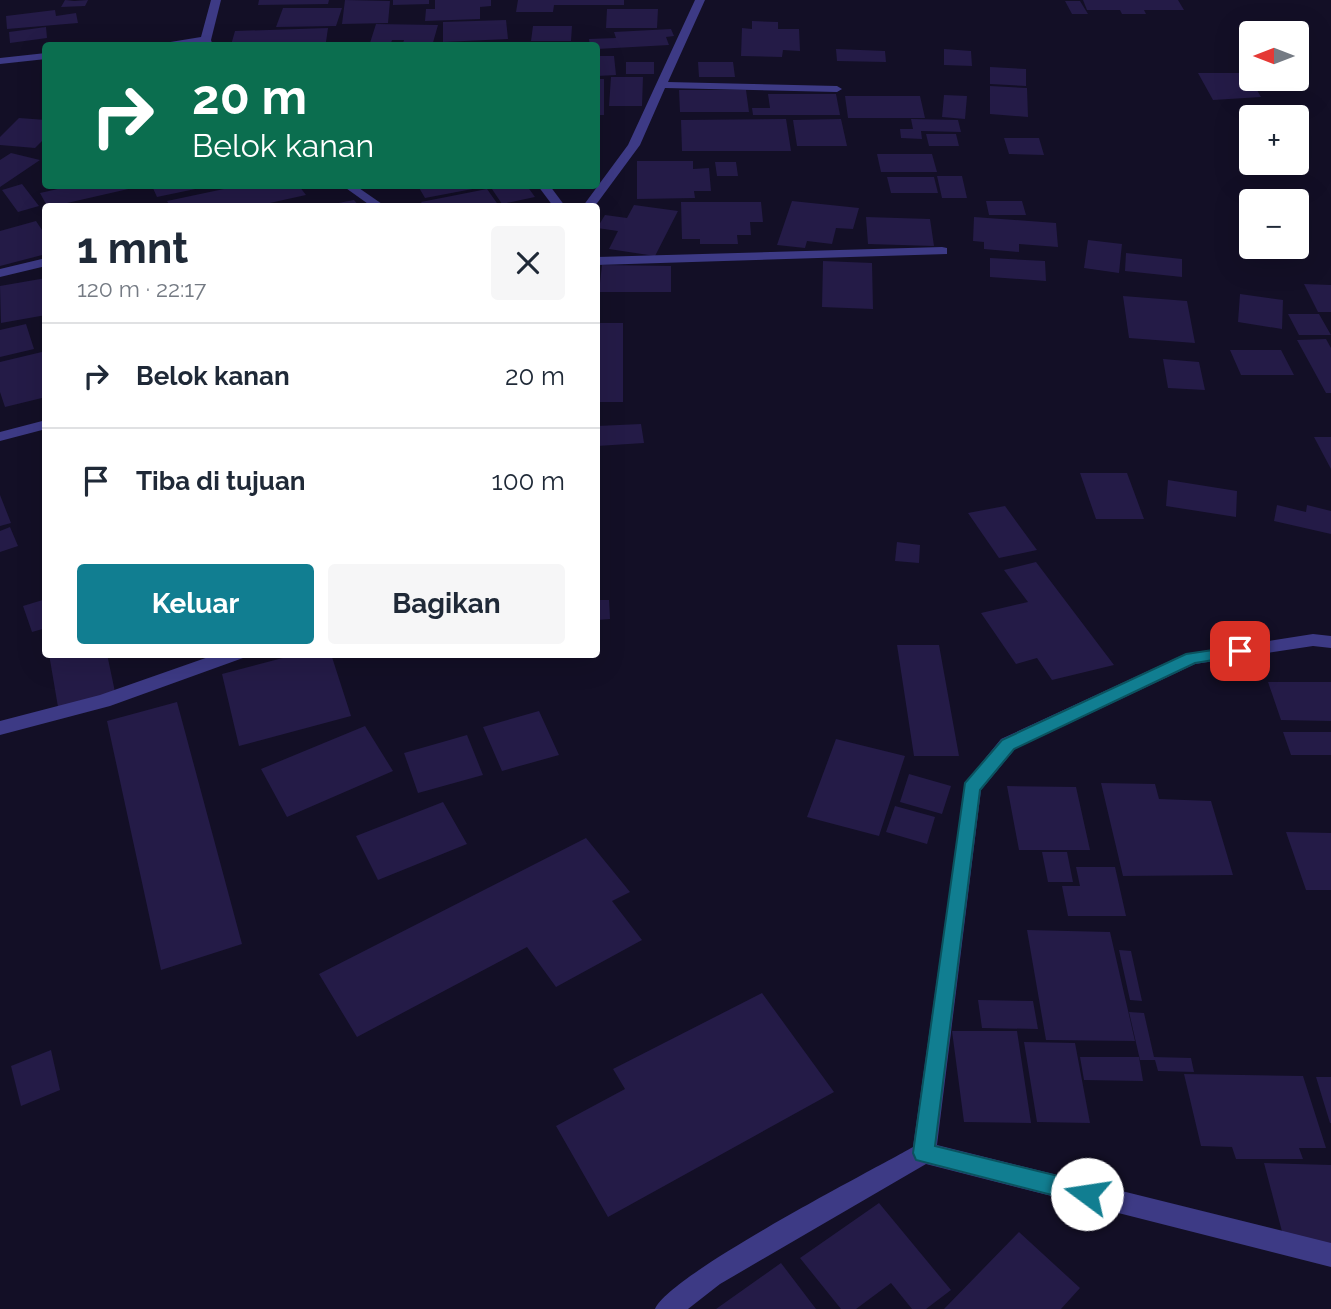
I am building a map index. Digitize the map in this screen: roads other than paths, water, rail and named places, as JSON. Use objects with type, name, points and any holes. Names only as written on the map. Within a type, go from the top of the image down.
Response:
[{"type":"street","points":[[207,42],[216,0]]},
{"type":"street","points":[[591,203],[634,145],[700,0]]},
{"type":"street","points":[[0,61],[42,57]]},
{"type":"street","points":[[662,85],[837,89]]},
{"type":"street","points":[[354,189],[377,203]]},
{"type":"street","points":[[600,261],[942,251]]},
{"type":"street","points":[[0,273],[42,263]]},
{"type":"street","points":[[0,437],[42,425]]},
{"type":"street","points":[[924,1153],[972,788],[1008,744],[1191,658],[1313,640],[1331,642]]},
{"type":"street","points":[[0,729],[104,701],[226,658]]},
{"type":"street","points":[[668,1309],[711,1275],[924,1153],[1331,1255]]}]
